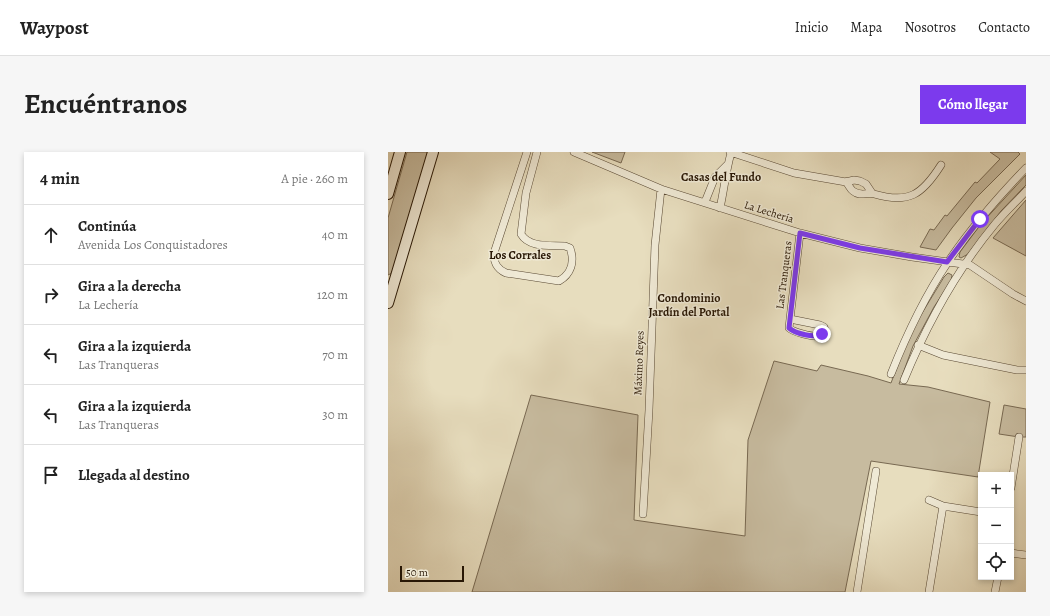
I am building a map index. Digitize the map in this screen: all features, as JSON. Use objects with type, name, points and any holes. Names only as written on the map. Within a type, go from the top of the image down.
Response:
[{"type":"main road","points":[[388,194],[400,152]]},
{"type":"main road","points":[[388,303],[391,286],[433,152]]},
{"type":"street","points":[[528,152],[494,254],[495,262],[499,269],[506,273],[559,281],[569,272],[572,263],[570,248],[565,246],[530,243],[524,239],[521,234],[523,212],[530,174],[537,152]]},
{"type":"street","name":"La Lechería","points":[[574,152],[661,189],[800,233],[860,248],[965,264]]},
{"type":"street","points":[[720,208],[726,180],[727,165],[731,152],[794,173],[846,182],[854,180],[862,181],[872,193]]},
{"type":"street","points":[[705,202],[715,177],[727,165]]},
{"type":"street","points":[[846,182],[856,193],[872,193],[896,198],[912,195],[924,187],[931,180],[941,165]]},
{"type":"street","points":[[891,374],[914,321],[947,262],[980,219],[1026,168]]},
{"type":"street","name":"Máximo Reyes","points":[[643,514],[655,245],[661,189]]},
{"type":"street","points":[[904,380],[918,345],[965,264],[995,224],[1026,191]]},
{"type":"street","points":[[509,210],[523,212]]},
{"type":"street","name":"Las Tranqueras","points":[[790,319],[800,233]]},
{"type":"street","points":[[965,264],[1026,301]]},
{"type":"street","points":[[918,345],[943,355],[1017,370],[1026,370]]},
{"type":"street","points":[[1014,472],[1019,437]]},
{"type":"street","points":[[858,592],[876,471]]},
{"type":"street","points":[[929,500],[943,506],[978,512]]},
{"type":"street","points":[[929,592],[943,506]]},
{"type":"street","points":[[1014,554],[1026,555]]},
{"type":"street","points":[[995,592],[997,580]]},
{"type":"shaded area","points":[[407,152],[429,152],[392,273],[388,275],[388,218]]},
{"type":"shaded area","points":[[592,152],[625,152],[621,163]]},
{"type":"shaded area","points":[[990,152],[1018,152],[1020,154],[976,198],[936,250],[920,247],[930,229],[934,230],[945,215],[947,216],[975,182],[977,183],[1000,159]]},
{"type":"shaded area","points":[[1026,175],[1026,185],[1001,211],[968,254],[961,258],[959,257],[960,252],[981,224]]},
{"type":"shaded area","points":[[1026,200],[1026,256],[993,238]]},
{"type":"shaded area","points":[[948,273],[952,275],[951,281],[934,307],[913,346],[899,384],[928,387],[990,402],[978,477],[871,461],[845,592],[472,592],[531,395],[638,415],[634,520],[745,536],[748,440],[774,361],[817,371],[821,365],[891,383],[902,354],[919,318]]},
{"type":"shaded area","points":[[1004,405],[1026,409],[1026,437],[999,434]]},
{"type":"district","name":"Casas del Fundo","points":[[721,177]]},
{"type":"district","name":"Los Corrales","points":[[520,255]]},
{"type":"district","name":"Condominio Jardín del Portal","points":[[689,305]]},
{"type":"route","points":[[822,334],[818,336],[793,331],[789,328],[800,233],[860,248],[947,262],[980,219]]}]
